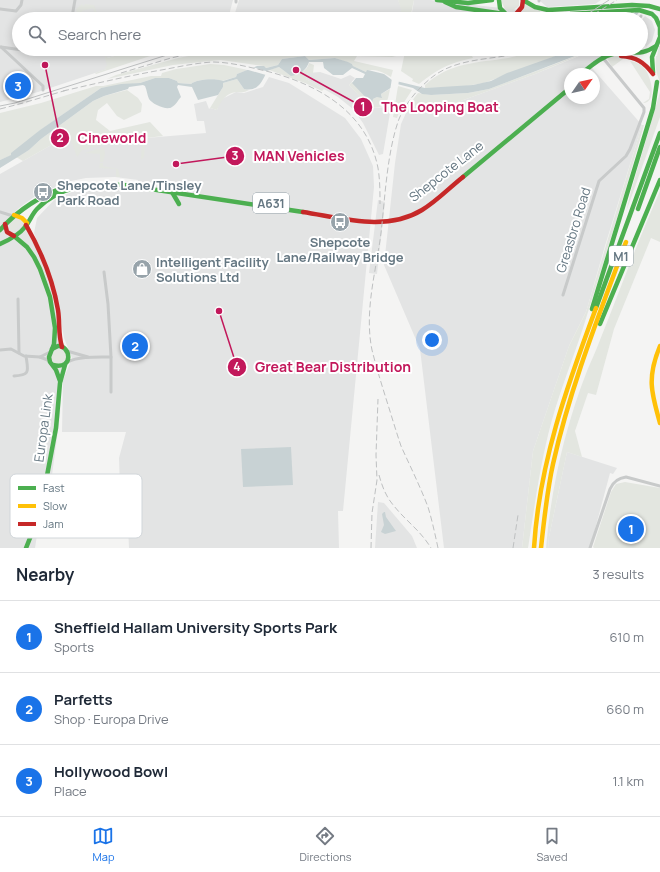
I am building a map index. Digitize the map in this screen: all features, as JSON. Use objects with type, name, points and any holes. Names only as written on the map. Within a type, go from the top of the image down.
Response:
[{"type":"main road","points":[[437,0],[445,2],[474,3],[492,0]]},
{"type":"main road","points":[[498,0],[500,8],[504,12]]},
{"type":"main road","points":[[518,12],[522,7],[523,0],[540,9],[560,12],[606,11],[649,6],[660,9]]},
{"type":"main road","points":[[531,0],[540,9]]},
{"type":"main road","points":[[445,2],[456,8],[489,12]]},
{"type":"main road","points":[[560,12],[623,6],[634,7],[647,12]]},
{"type":"main road","points":[[648,12],[652,14],[658,21],[660,27],[660,36],[652,56],[653,74]]},
{"type":"main road","points":[[648,51],[656,46]]},
{"type":"main road","points":[[590,68],[611,56]]},
{"type":"main road","points":[[629,56],[636,58],[647,66],[660,87]]},
{"type":"main road","points":[[594,68],[604,59]]},
{"type":"main road","points":[[580,351],[653,108],[657,82]]},
{"type":"main road","name":"Shepcote Lane","points":[[0,244],[14,236],[27,224],[36,211],[48,199],[61,190],[83,185],[109,184],[172,192],[181,191],[374,218],[385,219],[402,216],[422,206],[564,88]]},
{"type":"main road","name":"Shepcote Lane","points":[[0,230],[14,216],[34,200],[88,181],[100,180],[124,182],[374,222],[386,223],[403,220],[419,213],[428,206],[564,93]]},
{"type":"main road","name":"M1","points":[[534,548],[536,517],[550,445],[580,351],[625,232],[660,133]]},
{"type":"main road","name":"M1","points":[[541,548],[547,496],[562,428],[582,366],[660,147]]},
{"type":"main road","name":"M1","points":[[582,366],[660,180]]},
{"type":"main road","points":[[172,192],[179,204]]},
{"type":"main road","points":[[34,200],[36,211]]},
{"type":"main road","points":[[5,224],[7,232],[14,236],[32,254],[48,289],[52,304],[55,328],[54,343],[49,357],[52,363],[59,367],[66,363],[69,356],[67,351],[62,347],[60,340],[59,316],[51,285],[27,224],[22,218],[14,216]]},
{"type":"main road","points":[[660,346],[653,361],[650,380],[652,394],[660,422]]},
{"type":"main road","points":[[51,351],[57,347],[62,347]]},
{"type":"main road","name":"Europa Link","points":[[52,363],[60,383]]},
{"type":"main road","name":"Europa Link","points":[[47,474],[56,428],[60,383],[66,363]]},
{"type":"street","points":[[0,9],[16,11],[21,5],[22,0]]},
{"type":"street","points":[[73,12],[75,0]]},
{"type":"street","points":[[0,47],[12,48]]},
{"type":"street","points":[[0,47],[43,86],[43,90]]},
{"type":"street","name":"Greasbro Road","points":[[563,295],[599,181],[626,156],[644,112],[644,108],[604,59]]},
{"type":"street","points":[[1,212],[14,216]]},
{"type":"street","points":[[1,212],[6,217],[5,224]]},
{"type":"street","points":[[104,272],[108,304],[111,392]]},
{"type":"street","points":[[18,298],[19,353]]},
{"type":"street","points":[[0,350],[11,349],[26,356],[40,357],[52,363]]},
{"type":"street","points":[[40,357],[51,351]]},
{"type":"street","points":[[67,351],[88,357]]},
{"type":"street","points":[[14,376],[24,375],[27,373],[28,369],[26,356]]},
{"type":"street","points":[[66,363],[73,359],[88,357],[111,357]]},
{"type":"street","points":[[590,548],[610,489],[614,482],[620,478],[626,477],[660,486]]},
{"type":"shaded area","points":[[0,0],[233,0],[230,12],[12,12],[12,56],[114,56],[107,58],[110,68],[38,92],[0,102]]},
{"type":"shaded area","points":[[239,0],[398,0],[402,12],[235,12]]},
{"type":"shaded area","points":[[398,0],[414,0],[411,12],[401,12]]},
{"type":"shaded area","points":[[414,0],[430,0],[533,12],[412,12]]},
{"type":"shaded area","points":[[502,0],[519,0],[519,6],[512,11],[505,9]]},
{"type":"shaded area","points":[[539,0],[601,0],[595,4],[547,7]]},
{"type":"shaded area","points":[[83,3],[82,5],[84,6],[85,4],[94,5],[96,12],[94,12],[93,8],[82,12],[77,12],[76,9]]},
{"type":"shaded area","points":[[525,4],[540,12],[524,12],[522,9]]},
{"type":"shaded area","points":[[648,18],[652,21],[655,30],[652,41],[648,45]]},
{"type":"shaded area","points":[[659,46],[660,82],[656,63],[656,56]]},
{"type":"shaded area","points":[[105,56],[107,56],[107,58],[114,56],[150,56],[96,74],[95,73],[106,69],[105,67],[107,66]]},
{"type":"shaded area","points":[[188,56],[305,56],[282,59],[278,65],[266,68],[263,66],[221,60],[173,65],[107,79],[116,75]]},
{"type":"shaded area","points":[[305,56],[357,56],[354,61],[393,70],[391,77],[376,70],[366,72],[353,66],[352,64],[335,58],[309,60]]},
{"type":"shaded area","points":[[305,56],[309,60],[335,58],[348,62],[366,72],[367,70],[384,74],[392,80],[425,88],[473,85],[491,81],[507,73],[555,56],[575,56],[489,89],[468,93],[422,94],[413,88],[397,84],[381,94],[382,98],[377,97],[373,99],[372,104],[352,83],[356,78],[363,78],[365,74],[352,68],[343,75],[333,75],[324,68],[323,62],[309,62],[302,72],[291,76],[279,67],[267,71],[259,85],[256,88],[249,90],[244,89],[237,79],[223,83],[223,87],[218,95],[198,100],[192,87],[178,85],[177,87],[181,97],[175,105],[170,108],[153,103],[148,97],[145,86],[129,87],[128,89],[93,101],[41,139],[29,150],[0,168],[0,160],[11,155],[11,153],[40,130],[101,88],[121,84],[140,83],[155,78],[169,78],[177,81],[178,83],[191,84],[197,81],[206,80],[223,81],[236,77],[237,74],[257,66],[264,66],[266,68],[278,65],[282,59]]},
{"type":"shaded area","points":[[357,56],[396,56],[392,57]]},
{"type":"shaded area","points":[[404,56],[472,56],[473,58],[444,67],[419,84],[412,81],[413,79],[401,71]]},
{"type":"shaded area","points":[[515,56],[556,56],[484,83],[460,87],[425,88],[425,85],[434,77],[454,68]]},
{"type":"shaded area","points":[[578,56],[535,74],[458,102],[425,109],[419,109],[411,104],[418,93],[431,95],[468,93],[489,89]]},
{"type":"shaded area","points":[[579,56],[602,56],[592,68],[564,68],[564,104],[600,104],[600,77],[642,125],[586,312],[569,346],[533,451],[522,548],[444,548],[420,349],[384,265],[395,163],[401,124],[412,105],[419,109],[458,102],[535,74]]},
{"type":"shaded area","points":[[606,56],[624,56],[623,59],[612,67]]},
{"type":"shaded area","points":[[630,61],[641,65],[649,76],[652,94],[648,102],[643,103],[649,99],[650,92]]},
{"type":"shaded area","points":[[309,63],[314,65],[313,73],[308,73],[306,79],[324,89],[322,91],[269,70],[279,67],[290,75],[293,75],[306,69]]},
{"type":"shaded area","points":[[210,64],[248,70],[237,74],[236,77],[222,81],[206,80],[197,81],[191,84],[178,83],[177,81],[169,78],[155,78],[140,83],[101,88],[39,131],[12,155],[0,160],[0,113],[41,103],[96,86],[103,86],[151,76],[161,76],[162,73],[176,69]]},
{"type":"shaded area","points":[[320,72],[341,79],[350,75],[355,78],[349,85],[371,108],[391,107],[383,154],[379,155],[363,123],[353,109],[338,97],[306,79],[308,73]]},
{"type":"shaded area","points":[[269,77],[289,83],[345,118],[361,139],[373,166],[374,187],[343,511],[338,511],[339,548],[129,548],[129,538],[142,538],[142,474],[120,474],[119,458],[126,432],[62,432],[63,380],[72,358],[64,338],[55,286],[34,233],[37,218],[55,199],[79,189],[102,186],[137,190],[138,180],[115,177],[86,178],[66,182],[34,197],[13,214],[28,223],[40,252],[48,275],[62,341],[66,348],[65,369],[61,385],[60,415],[52,474],[10,474],[10,538],[37,538],[35,548],[0,548],[0,174],[69,135],[146,138],[206,133],[204,121],[197,121],[194,104],[206,101],[209,109],[217,110],[220,101],[236,92],[244,93],[263,87]]},
{"type":"shaded area","points":[[237,79],[244,89],[249,90],[229,94],[222,101],[217,110],[210,108],[223,87],[223,83]]},
{"type":"shaded area","points":[[352,82],[372,103],[373,99],[382,97],[381,94],[390,89],[387,101],[383,106],[371,108],[349,85]]},
{"type":"shaded area","points":[[398,86],[412,90],[401,107],[397,118],[393,117]]},
{"type":"shaded area","points":[[127,90],[138,98],[142,104],[141,112],[124,120],[117,116],[107,103],[98,110],[96,120],[110,131],[150,122],[163,136],[146,138],[144,157],[141,160],[142,139],[115,138],[106,144],[82,150],[77,157],[69,135],[23,161],[16,157],[29,150],[41,139],[93,101],[104,96]]},
{"type":"shaded area","points":[[660,92],[660,117],[626,212],[631,191]]},
{"type":"shaded area","points":[[642,125],[644,125],[614,227],[583,328],[552,421],[539,477],[528,548],[522,548],[533,451],[569,346],[586,312]]},
{"type":"shaded area","points":[[104,147],[105,154],[103,162],[100,162],[100,154],[85,153]]},
{"type":"shaded area","points":[[100,163],[103,163],[103,166],[118,169],[120,177],[116,177],[116,169],[99,168]]},
{"type":"shaded area","points":[[660,191],[660,242],[651,238],[614,329],[596,395],[588,393],[575,431],[582,457],[567,452],[548,548],[546,548],[555,480],[579,392]]},
{"type":"shaded area","points":[[378,200],[385,202],[377,274],[369,273]]},
{"type":"shaded area","points":[[15,219],[22,221],[15,230],[16,232],[9,229],[8,226]]},
{"type":"shaded area","points":[[56,350],[62,350],[66,354],[66,360],[62,364],[56,364],[52,360],[52,354]]},
{"type":"shaded area","points":[[291,447],[293,485],[243,487],[241,449]]},
{"type":"shaded area","points":[[567,452],[617,468],[613,474],[610,473],[590,548],[548,548]]},
{"type":"shaded area","points":[[625,482],[660,488],[660,548],[593,547],[611,492],[616,484]]},
{"type":"shaded area","points":[[378,502],[384,503],[412,536],[417,548],[375,548]]},
{"type":"shaded area","points":[[384,512],[396,531],[385,534],[381,532],[384,525],[382,514]]},
{"type":"pier","points":[[252,67],[269,72],[266,75],[245,69]]},
{"type":"pier","points":[[392,78],[399,80],[398,87],[390,91]]},
{"type":"tram line","points":[[591,12],[609,0]]},
{"type":"tram line","points":[[0,106],[15,103],[164,56]]},
{"type":"railway","points":[[597,12],[617,0]]},
{"type":"railway","points":[[121,73],[180,56]]},
{"type":"railway","points":[[438,548],[428,507],[401,446],[372,350],[369,321],[370,306],[381,233],[387,175],[399,119],[405,106],[419,89],[435,75],[458,64],[503,56]]},
{"type":"railway","points":[[63,91],[141,74],[212,62],[239,65],[285,77],[321,92],[337,103],[351,116],[363,131],[372,148],[378,168],[380,182],[380,204]]},
{"type":"railway","points":[[0,109],[67,90]]},
{"type":"railway","points":[[371,548],[372,513],[377,480],[376,455],[378,399]]},
{"type":"railway","points":[[379,475],[381,483],[391,503],[422,536],[431,548]]},
{"type":"railway","points":[[513,548],[518,515]]},
{"type":"traffic: fast","points":[[437,0],[468,3],[492,0]]},
{"type":"traffic: fast","points":[[499,0],[500,8],[504,12]]},
{"type":"traffic: fast","points":[[523,0],[535,7],[548,10],[632,5],[649,6],[660,9]]},
{"type":"traffic: fast","points":[[445,2],[456,7],[490,12]]},
{"type":"traffic: fast","points":[[604,12],[639,10],[646,12]]},
{"type":"traffic: fast","points":[[648,13],[656,18],[660,27],[660,35]]},
{"type":"traffic: fast","points":[[653,73],[652,57],[660,37]]},
{"type":"traffic: fast","points":[[648,50],[656,46]]},
{"type":"traffic: fast","points":[[588,68],[606,56]]},
{"type":"traffic: fast","points":[[592,309],[653,108],[657,82]]},
{"type":"traffic: fast","points":[[463,177],[564,93]]},
{"type":"traffic: fast","points":[[596,308],[660,133]]},
{"type":"traffic: fast","points":[[638,209],[660,147]]},
{"type":"traffic: fast","points":[[600,324],[660,180]]},
{"type":"traffic: fast","points":[[0,244],[23,230],[35,211],[46,201],[66,190],[89,185],[124,185],[303,212]]},
{"type":"traffic: fast","points":[[0,230],[23,209],[40,198],[68,186]]},
{"type":"traffic: fast","points":[[172,192],[179,204]]},
{"type":"traffic: fast","points":[[14,236],[27,247],[34,257],[50,297],[55,328],[54,344],[49,357],[60,381]]},
{"type":"traffic: fast","points":[[52,349],[58,346],[62,347],[65,349],[68,357],[65,364],[60,366],[53,365]]},
{"type":"traffic: fast","points":[[47,474],[56,428],[60,383],[65,365]]},
{"type":"traffic: fast","points":[[26,548],[30,538]]},
{"type":"traffic: slow","points":[[14,215],[22,218],[27,223]]},
{"type":"traffic: slow","points":[[541,548],[549,485],[560,436],[576,380],[626,242]]},
{"type":"traffic: slow","points":[[534,548],[537,517],[548,456],[565,396],[596,308]]},
{"type":"traffic: slow","points":[[660,346],[653,367],[652,376],[654,402],[660,423]]},
{"type":"traffic: jam","points":[[518,12],[522,7],[523,0]]},
{"type":"traffic: jam","points":[[621,56],[639,61],[653,74]]},
{"type":"traffic: jam","points":[[303,212],[364,222],[379,222],[408,217],[422,210],[438,199],[463,177]]},
{"type":"traffic: jam","points":[[5,224],[7,232],[14,236]]},
{"type":"traffic: jam","points":[[26,225],[37,245],[50,277],[58,310],[62,347]]},
{"type":"place","name":"Cineworld","points":[[45,65]]},
{"type":"place","name":"The Looping Boat","points":[[296,70]]},
{"type":"place","name":"Hollywood Bowl","points":[[18,86]]},
{"type":"place","name":"MAN Vehicles","points":[[176,164]]},
{"type":"place","name":"Shepcote Lane/Tinsley Park Road","points":[[43,192]]},
{"type":"place","name":"Shepcote Lane/Railway Bridge","points":[[340,222]]},
{"type":"place","name":"Intelligent Facility Solutions Ltd","points":[[142,269]]},
{"type":"place","name":"Great Bear Distribution","points":[[219,311]]},
{"type":"place","name":"Parfetts","points":[[135,346]]},
{"type":"place","name":"Sheffield Hallam University Sports Park","points":[[631,529]]}]
